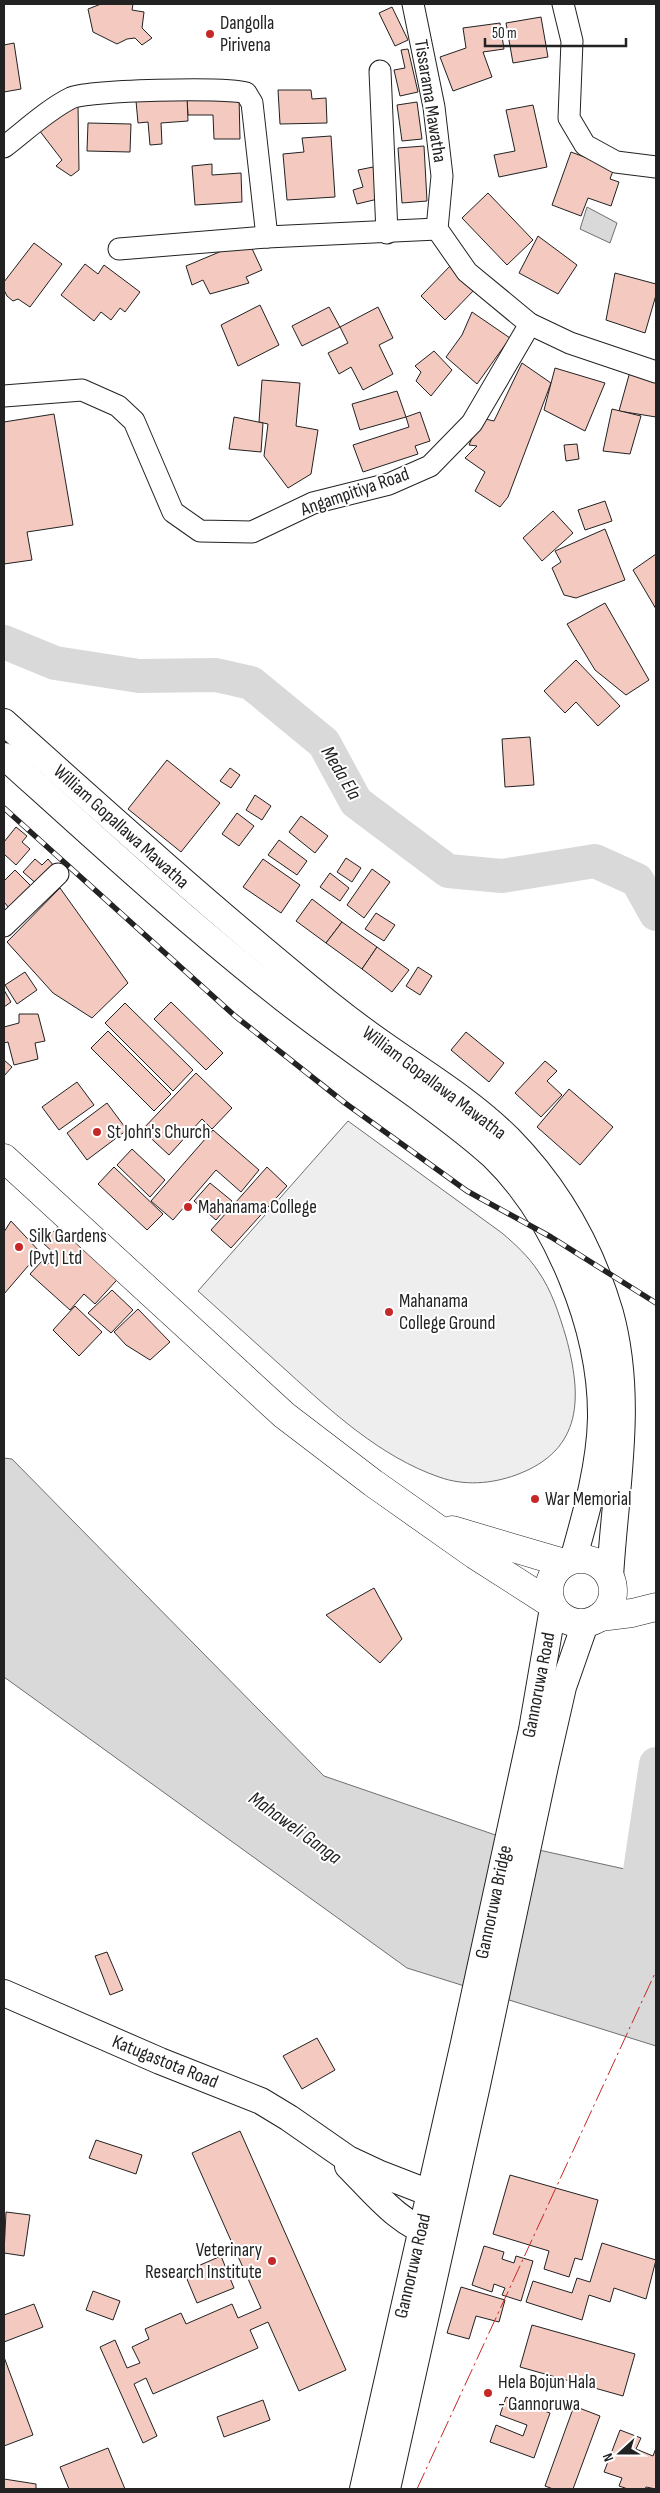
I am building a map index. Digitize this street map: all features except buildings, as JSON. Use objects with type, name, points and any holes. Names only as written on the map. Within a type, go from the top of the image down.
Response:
[{"type":"highway","points":[[4,1158],[284,1415],[372,1484],[552,1606],[561,1618],[572,1623],[593,1621],[632,1613],[656,1605]]},
{"type":"highway","points":[[434,1525],[569,1562],[588,1560],[601,1566],[611,1581],[656,1605]]},
{"type":"highway","points":[[552,1606],[548,1592],[550,1580],[556,1571],[569,1562]]},
{"type":"highway","points":[[593,1621],[608,1609],[612,1597],[611,1581]]},
{"type":"main road","name":"William Gopallawa Mawatha","points":[[4,722],[201,899],[334,1009],[476,1110],[508,1137],[545,1180],[563,1206],[592,1262],[603,1290],[616,1339],[623,1422],[611,1581]]},
{"type":"main road","name":"William Gopallawa Mawatha","points":[[4,756],[159,895],[275,992],[470,1136],[494,1158],[533,1204],[551,1237],[579,1298],[592,1340],[600,1383],[601,1419],[598,1454],[585,1519],[569,1562]]},
{"type":"main road","name":"Gannoruwa Road","points":[[535,1763],[541,1683],[552,1606]]},
{"type":"main road","name":"Gannoruwa Road","points":[[535,1763],[563,1687],[593,1621]]},
{"type":"main road","name":"Gannoruwa Bridge","points":[[475,2044],[535,1763]]},
{"type":"main road","name":"Katugastota Road","points":[[4,1993],[160,2061],[261,2101],[370,2170],[440,2197]]},
{"type":"main road","name":"Gannoruwa Road","points":[[363,2489],[431,2234],[475,2044]]},
{"type":"main road","name":"Katugastota Road","points":[[320,2140],[402,2219],[431,2234]]},
{"type":"main road","name":"Gannoruwa Road","points":[[387,2489],[431,2234]]},
{"type":"street","name":"Tissarama Mawatha","points":[[413,4],[434,107],[441,166],[437,229]]},
{"type":"street","points":[[563,4],[572,40],[569,118],[585,145],[616,162],[656,167]]},
{"type":"street","points":[[380,71],[387,233]]},
{"type":"street","points":[[4,147],[54,108],[73,97],[105,93],[225,89],[246,93],[252,103],[267,237]]},
{"type":"street","points":[[119,249],[267,237],[387,233],[437,229],[467,272],[530,324],[570,343],[656,372]]},
{"type":"street","name":"Angampitiya Road","points":[[4,396],[82,390],[118,406],[134,421],[173,512],[200,531],[252,532],[314,503],[389,484],[430,466],[472,422],[530,324]]},
{"type":"street","points":[[4,926],[58,874]]},
{"type":"shaded area","name":"Mahanama College Ground","points":[[348,1121],[502,1233],[526,1256],[543,1279],[555,1303],[566,1337],[574,1380],[575,1400],[572,1419],[566,1436],[555,1451],[538,1464],[507,1478],[468,1483],[439,1477],[397,1458],[377,1446],[340,1418],[198,1291]]},
{"type":"water","points":[[587,207],[617,223],[610,243],[580,229]]},
{"type":"water","name":"Mahaweli Ganga","points":[[4,1458],[12,1459],[324,1776],[539,1850],[656,1876],[656,2046],[407,1968],[4,1677]]},
{"type":"waterway","name":"Meda Ela","points":[[4,642],[55,663],[139,676],[216,675],[251,683],[324,743],[356,802],[448,871],[502,876],[595,861],[637,880],[656,914]]},
{"type":"waterway","name":"Meda Ela","points":[[627,1916],[640,1871],[656,1764]]},
{"type":"railway","points":[[4,808],[235,1016],[345,1103],[467,1191],[551,1237],[656,1303]]},
{"type":"power","points":[[417,2489],[656,1971]]},
{"type":"place","name":"Dangolla Pirivena","points":[[210,34]]},
{"type":"place","name":"St John's Church","points":[[97,1132]]},
{"type":"place","name":"Mahanama College","points":[[188,1207]]},
{"type":"place","name":"Silk Gardens (Pvt) Ltd","points":[[19,1247]]},
{"type":"place","name":"Mahanama College Ground","points":[[389,1312]]},
{"type":"place","name":"War Memorial","points":[[535,1499]]},
{"type":"place","name":"Veterinary Research Institute","points":[[272,2261]]},
{"type":"place","name":"Hela Bojun Hala - Gannoruwa","points":[[488,2393]]}]
